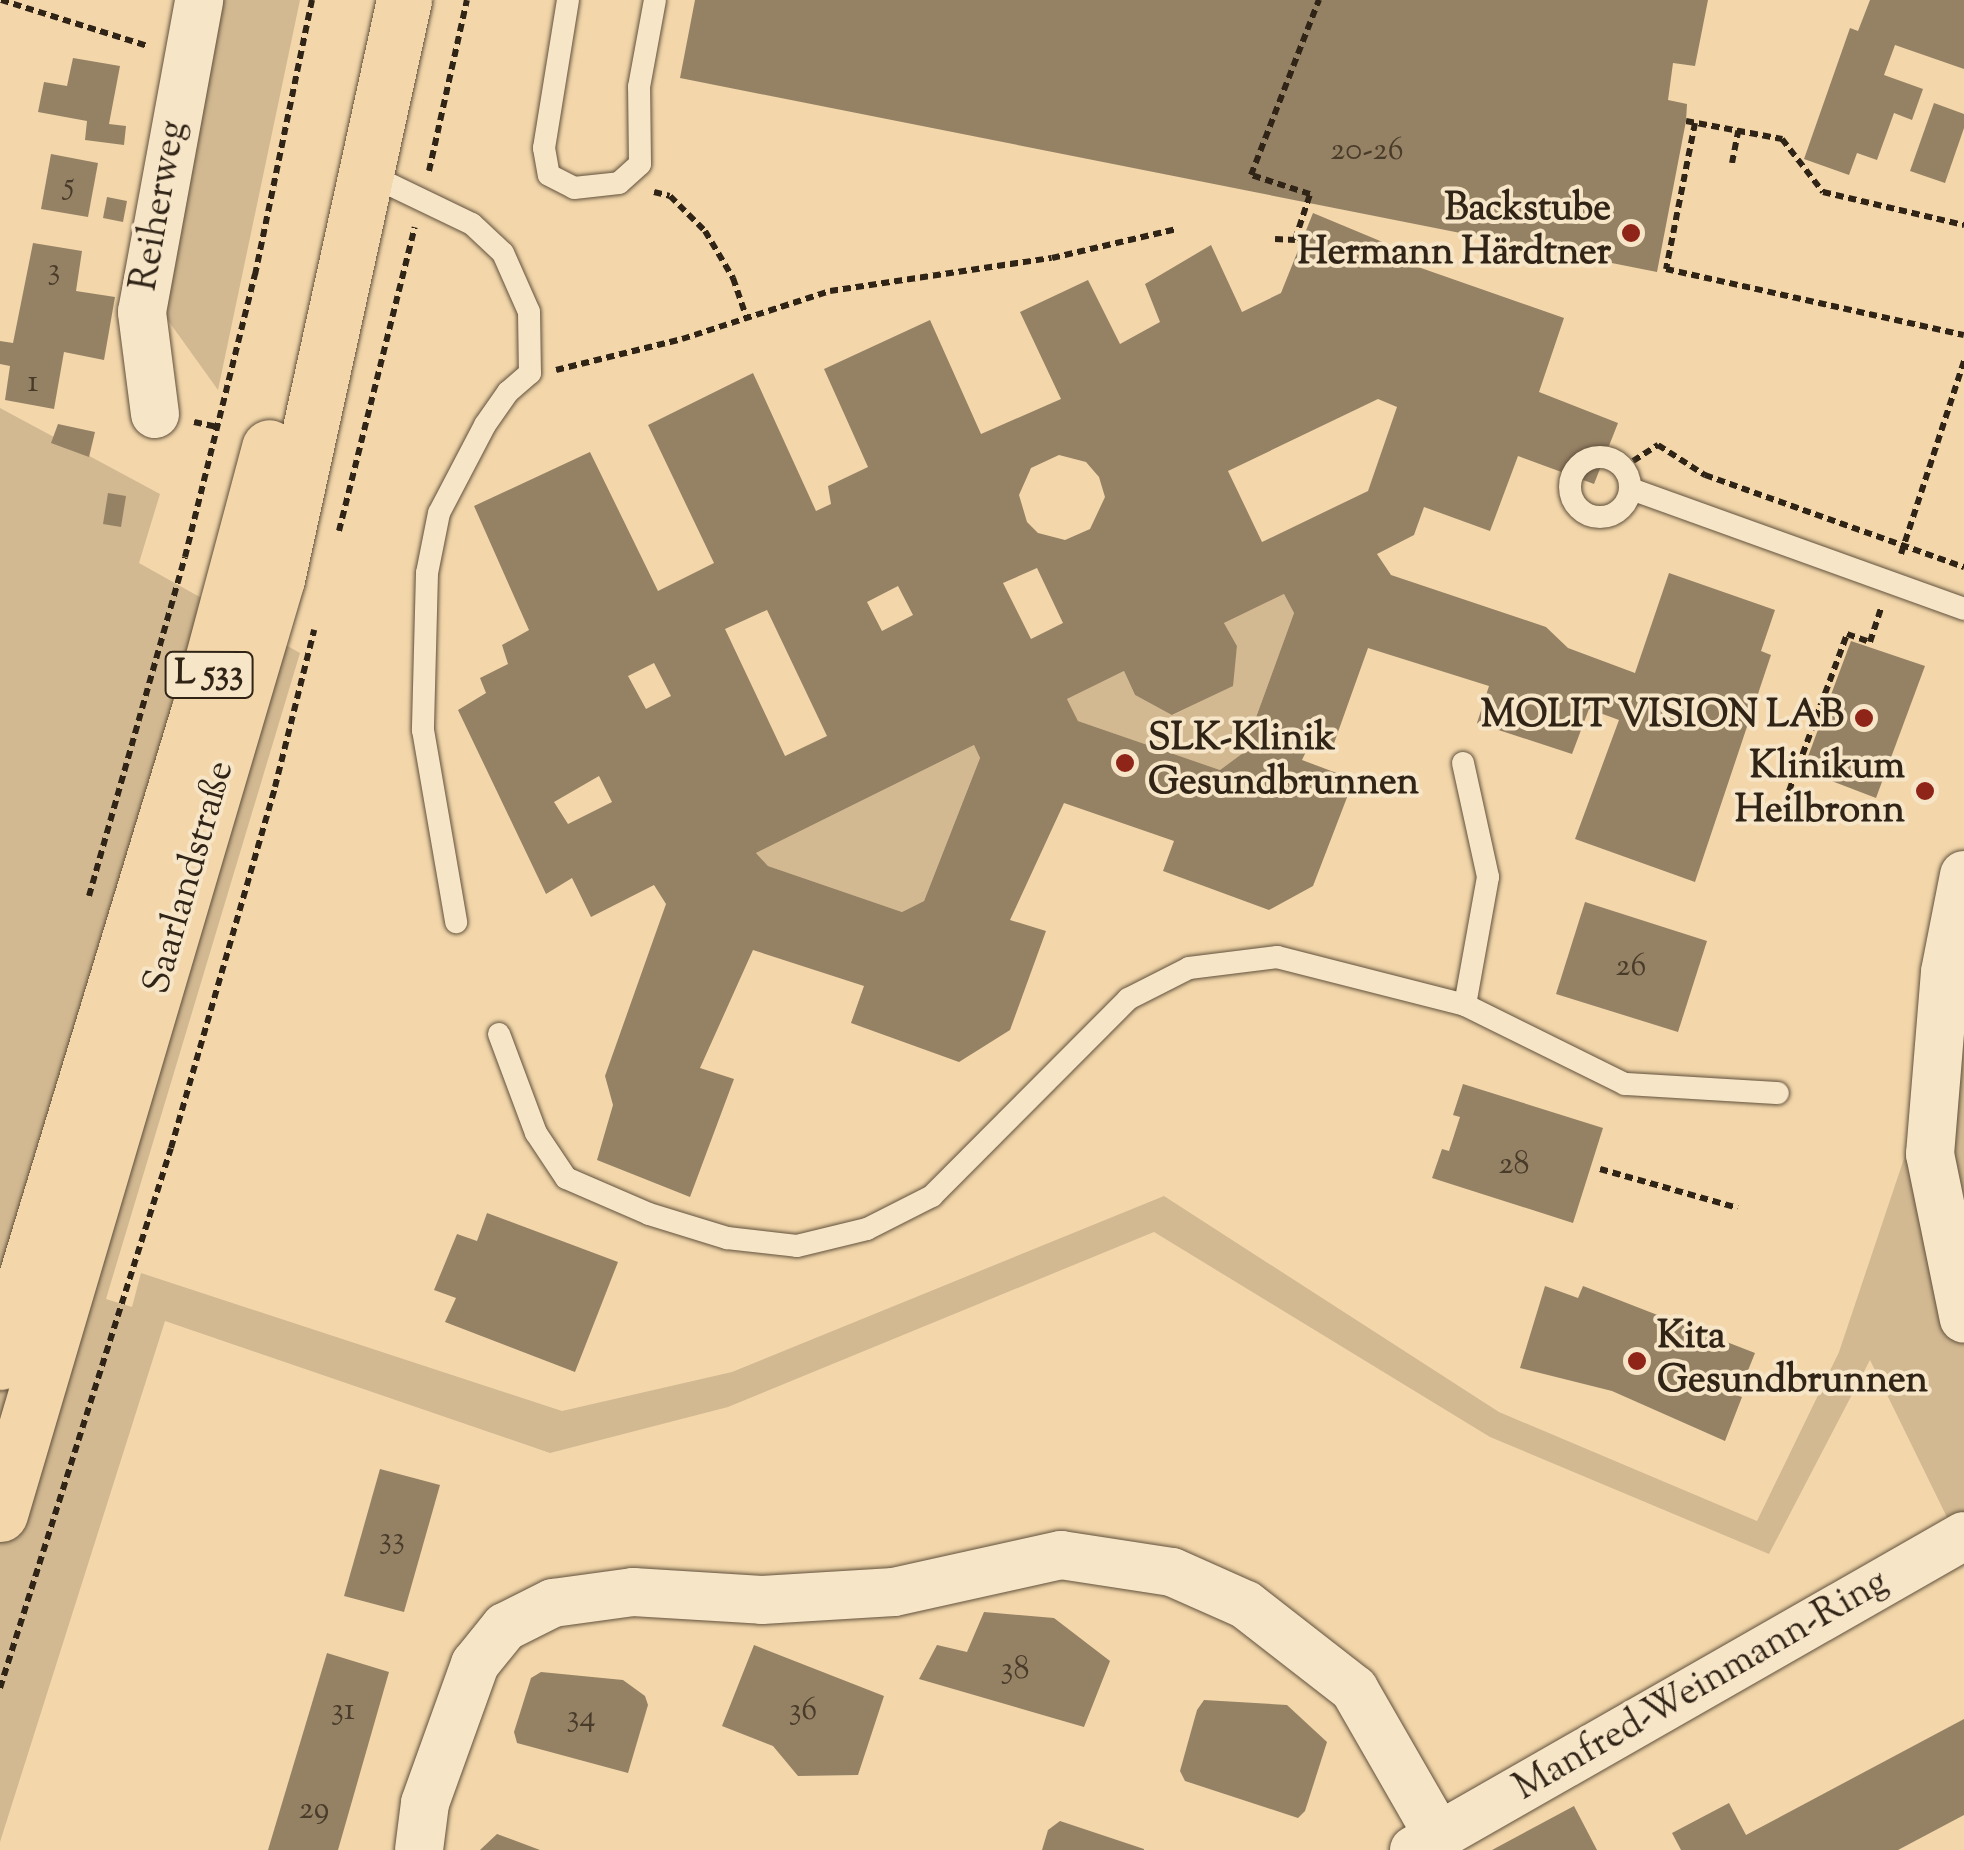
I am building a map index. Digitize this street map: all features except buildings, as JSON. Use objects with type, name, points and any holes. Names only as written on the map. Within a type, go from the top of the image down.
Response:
[{"type":"main road","name":"Saarlandstraße","points":[[0,1362],[200,709],[250,522],[369,0]]},
{"type":"main road","name":"Saarlandstraße","points":[[0,1514],[277,580],[404,0]]},
{"type":"street","name":"Reiherweg","points":[[155,414],[142,312],[199,0]]},
{"type":"street","points":[[1964,875],[1946,972],[1930,1154],[1964,1319]]},
{"type":"street","name":"Manfred-Weinmann-Ring","points":[[419,1850],[425,1804],[475,1664],[506,1627],[554,1603],[633,1592],[762,1600],[894,1592],[1062,1555],[1172,1572],[1246,1605],[1354,1689],[1427,1844],[1964,1536]]},
{"type":"lane","points":[[568,0],[544,148],[549,175],[574,188],[619,183],[640,164],[638,87],[654,0]]},
{"type":"lane","points":[[368,174],[472,224],[503,254],[529,312],[530,373],[508,392],[439,514],[427,573],[423,730],[456,922]]},
{"type":"lane","points":[[1627,478],[1890,584],[1964,609]]},
{"type":"lane","points":[[1462,763],[1488,877],[1464,1005]]},
{"type":"lane","points":[[500,1034],[536,1133],[566,1178],[650,1214],[712,1233],[797,1246],[867,1229],[932,1196],[1128,998],[1189,968],[1277,958],[1464,1005],[1625,1084],[1778,1093]]},
{"type":"path","points":[[1,0],[188,58]]},
{"type":"path","points":[[87,902],[195,520],[255,275],[312,0]]},
{"type":"path","points":[[1275,239],[1295,240],[1310,194],[1251,175],[1319,0]]},
{"type":"path","points":[[1964,226],[1823,192],[1782,139],[1690,122],[1666,269],[1964,335]]},
{"type":"path","points":[[1732,163],[1738,131]]},
{"type":"path","points":[[619,183],[670,196],[705,230],[734,278],[747,319]]},
{"type":"path","points":[[530,373],[585,366],[830,291],[1052,258],[1177,229]]},
{"type":"path","points":[[1789,790],[1847,634],[1870,642],[1964,361]]},
{"type":"path","points":[[1627,478],[1658,444],[1705,475],[1964,567]]},
{"type":"path","points":[[0,1688],[171,1148]]},
{"type":"path","points":[[1600,1169],[1738,1208]]},
{"type":"shaded area","points":[[207,0],[300,0],[218,390],[152,298]]},
{"type":"shaded area","points":[[0,408],[160,494],[139,563],[300,653],[106,1299],[132,1307],[141,1273],[562,1411],[732,1372],[1164,1196],[1499,1412],[1757,1521],[1839,1352],[1964,980],[1964,1552],[1870,1360],[1769,1554],[1490,1437],[1154,1232],[728,1407],[550,1453],[165,1321],[0,1842]]},
{"type":"shaded area","points":[[1284,594],[1294,613],[1243,753],[1220,770],[1078,721],[1067,699],[1124,671],[1135,695],[1173,715],[1232,686],[1237,646],[1224,623]]},
{"type":"shaded area","points":[[974,745],[980,758],[924,901],[902,912],[768,866],[756,853]]},
{"type":"place","name":"Backstube Hermann Härdtner","points":[[1631,233]]},
{"type":"place","name":"MOLIT VISION LAB","points":[[1864,718]]},
{"type":"place","name":"SLK-Klinik Gesundbrunnen","points":[[1125,763]]},
{"type":"place","name":"Klinikum Heilbronn","points":[[1925,791]]},
{"type":"place","name":"Kita Gesundbrunnen","points":[[1637,1361]]}]
